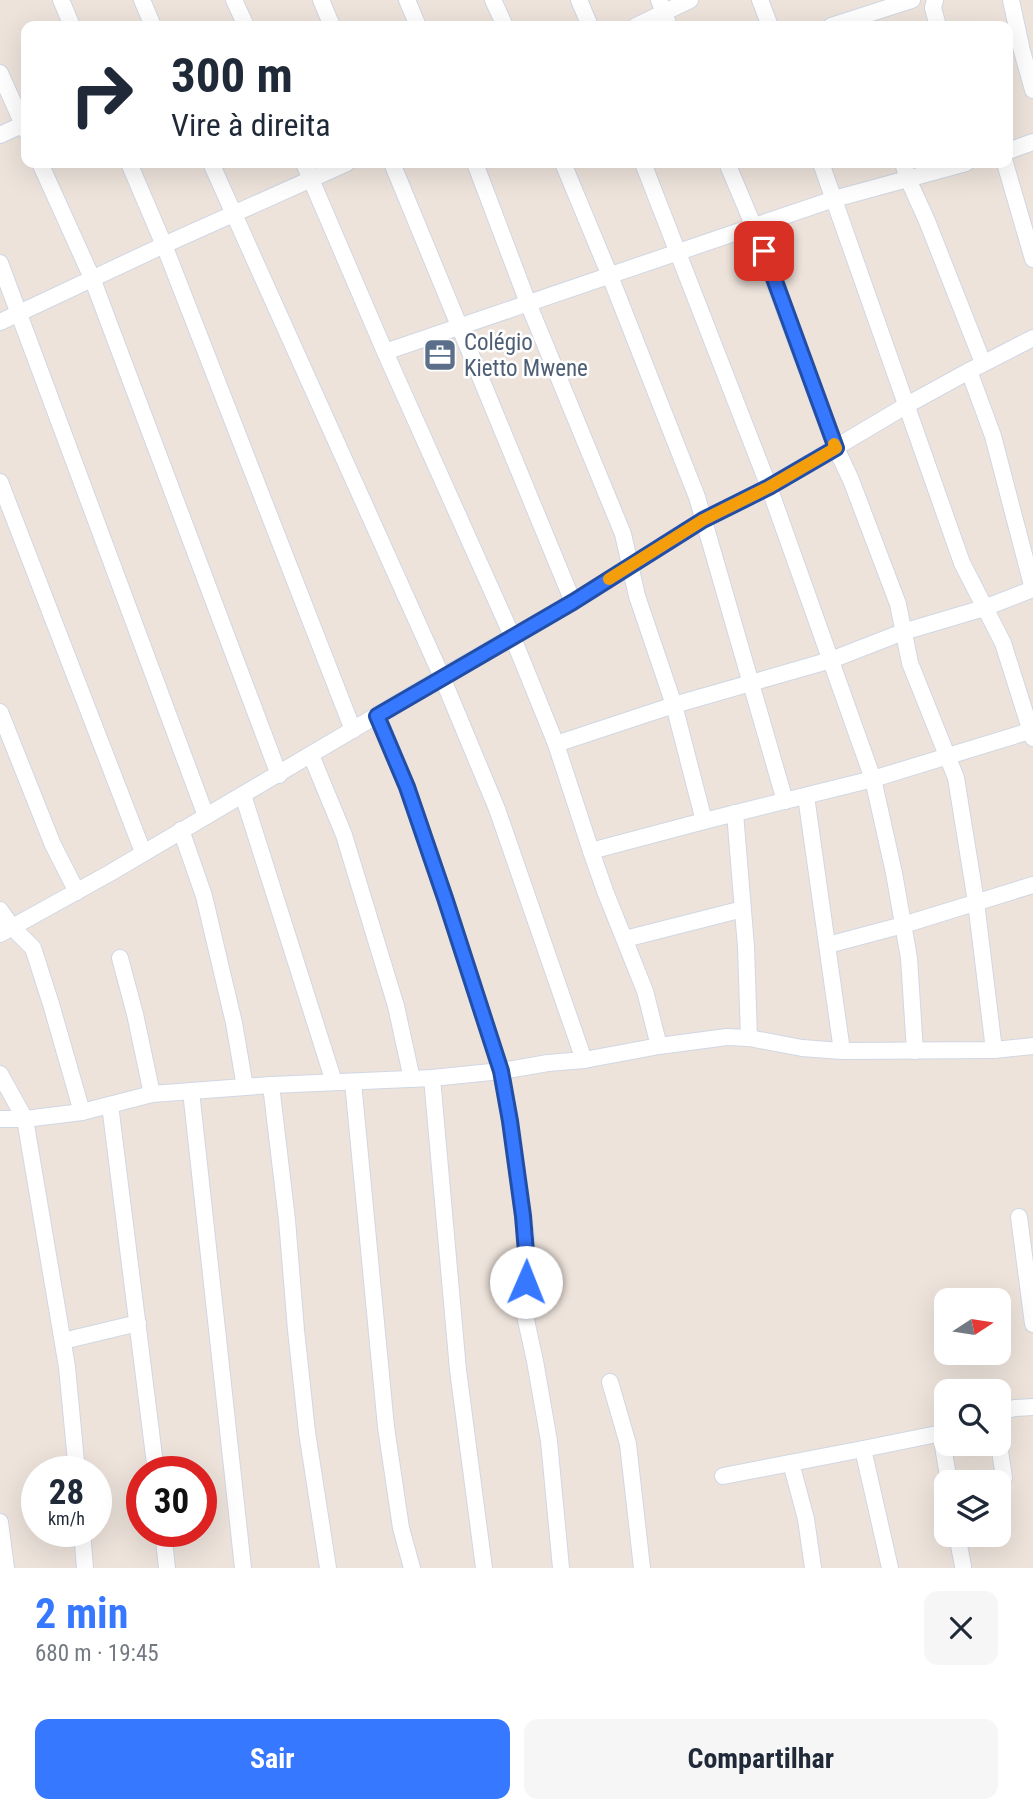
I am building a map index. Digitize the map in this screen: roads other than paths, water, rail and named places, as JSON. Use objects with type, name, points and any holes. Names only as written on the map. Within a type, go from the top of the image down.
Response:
[{"type":"street","points":[[61,0],[70,21]]},
{"type":"street","points":[[142,0],[151,21]]},
{"type":"street","points":[[234,0],[244,21]]},
{"type":"street","points":[[321,0],[330,21]]},
{"type":"street","points":[[407,0],[416,21]]},
{"type":"street","points":[[493,0],[503,21]]},
{"type":"street","points":[[579,0],[588,21]]},
{"type":"street","points":[[647,21],[690,0]]},
{"type":"street","points":[[760,0],[768,21]]},
{"type":"street","points":[[847,21],[912,0]]},
{"type":"street","points":[[935,0],[933,8],[937,21]]},
{"type":"street","points":[[1011,0],[1033,90]]},
{"type":"street","points":[[0,73],[21,118]]},
{"type":"street","points":[[0,135],[21,127]]},
{"type":"street","points":[[1013,149],[1033,142]]},
{"type":"street","points":[[42,168],[92,278],[279,775]]},
{"type":"street","points":[[131,168],[164,245],[353,730]]},
{"type":"street","points":[[213,168],[442,677],[497,809],[584,1060]]},
{"type":"street","points":[[306,168],[513,638],[556,744],[605,891],[645,991],[659,1045]]},
{"type":"street","points":[[0,322],[336,168]]},
{"type":"street","points":[[394,168],[573,602]]},
{"type":"street","points":[[477,168],[528,303],[623,534],[637,596],[674,705],[704,821]]},
{"type":"street","points":[[565,168],[697,498],[785,802]]},
{"type":"street","points":[[645,168],[769,487],[873,779],[909,958],[915,1051]]},
{"type":"street","points":[[729,168],[898,604],[910,663],[956,778],[976,902],[995,1050]]},
{"type":"street","points":[[591,852],[873,779],[1032,733],[1003,643],[962,563],[823,168]]},
{"type":"street","points":[[385,352],[835,199],[906,171],[928,168]]},
{"type":"street","points":[[1006,168],[1033,259]]},
{"type":"street","points":[[556,744],[674,705],[831,660],[903,632],[984,608],[1033,589],[976,367],[927,221],[906,171]]},
{"type":"street","points":[[0,263],[206,816]]},
{"type":"street","points":[[6,931],[513,638],[703,520],[769,487],[907,405],[1033,338]]},
{"type":"street","points":[[0,482],[143,852]]},
{"type":"street","points":[[0,712],[53,845],[77,892]]},
{"type":"street","points":[[377,716],[411,799],[501,1071],[526,1236],[524,1311],[546,1421],[561,1568]]},
{"type":"street","points":[[311,755],[344,835],[396,1006],[412,1079]]},
{"type":"street","points":[[243,795],[334,1082]]},
{"type":"street","points":[[806,796],[842,1051]]},
{"type":"street","points":[[735,813],[749,1038]]},
{"type":"street","points":[[181,830],[204,896],[234,1023],[245,1087]]},
{"type":"street","points":[[828,945],[1033,885]]},
{"type":"street","points":[[625,939],[743,909]]},
{"type":"street","points":[[0,910],[6,931],[33,948],[82,1112]]},
{"type":"street","points":[[120,958],[152,1094]]},
{"type":"street","points":[[0,1119],[82,1112],[152,1094],[271,1084],[432,1078],[501,1071],[584,1060],[659,1045],[727,1037],[842,1051],[995,1050],[1033,1046]]},
{"type":"street","points":[[0,1074],[24,1119],[63,1341],[75,1456]]},
{"type":"street","points":[[432,1078],[458,1370],[484,1568]]},
{"type":"street","points":[[353,1082],[386,1427],[401,1528],[412,1568]]},
{"type":"street","points":[[271,1084],[307,1432],[328,1568]]},
{"type":"street","points":[[191,1091],[243,1568]]},
{"type":"street","points":[[110,1105],[154,1456]]},
{"type":"street","points":[[1019,1217],[1028,1238],[1033,1324]]},
{"type":"street","points":[[63,1341],[138,1323]]},
{"type":"street","points":[[610,1382],[628,1444],[642,1568]]},
{"type":"street","points":[[1011,1409],[1033,1407]]},
{"type":"street","points":[[723,1476],[934,1435]]},
{"type":"street","points":[[863,1449],[890,1568]]},
{"type":"street","points":[[791,1463],[806,1519],[813,1568]]},
{"type":"street","points":[[0,1522],[6,1568]]},
{"type":"street","points":[[83,1547],[85,1568]]},
{"type":"street","points":[[165,1547],[167,1568]]},
{"type":"street","points":[[959,1547],[963,1566]]},
{"type":"place","name":"Colégio Kietto Mwene","points":[[440,355]]}]
